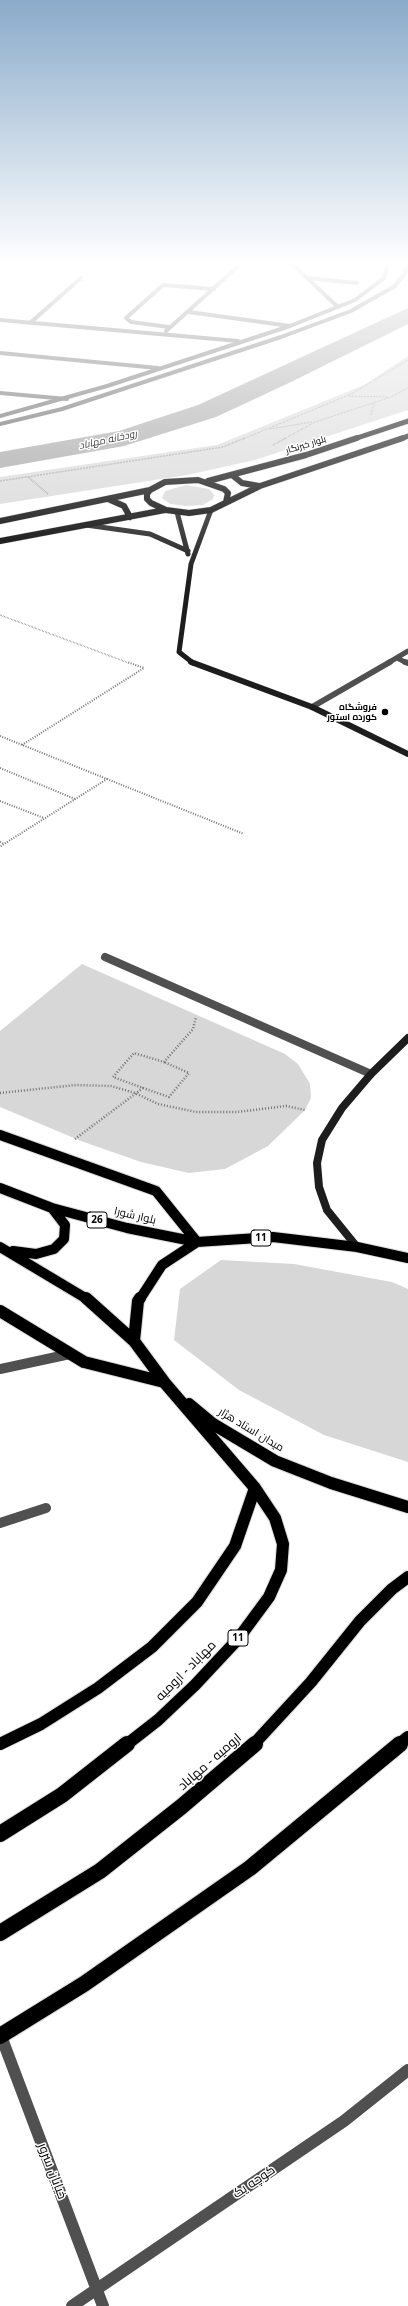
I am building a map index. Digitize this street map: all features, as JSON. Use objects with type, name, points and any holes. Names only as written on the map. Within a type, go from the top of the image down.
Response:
[{"type":"main road","name":"بلوار خبرنگار","points":[[208,482],[306,455],[408,421]]},
{"type":"main road","points":[[150,490],[147,499],[151,503],[166,510],[177,512],[211,510],[260,486],[408,436]]},
{"type":"main road","points":[[232,475],[242,483],[260,486]]},
{"type":"main road","points":[[0,520],[150,490],[165,482],[176,480],[208,482],[224,489],[229,498],[226,502]]},
{"type":"main road","points":[[106,499],[124,506],[130,517]]},
{"type":"main road","points":[[0,541],[166,510]]},
{"type":"main road","points":[[211,510],[191,564],[179,652],[189,661],[312,707],[408,754]]},
{"type":"main road","points":[[177,512],[191,564]]},
{"type":"main road","points":[[86,525],[150,534],[165,539],[188,551]]},
{"type":"main road","points":[[357,1247],[327,1210],[319,1187],[317,1163],[322,1140],[342,1108],[371,1074],[408,1038]]},
{"type":"main road","points":[[0,1135],[156,1191],[197,1242]]},
{"type":"main road","name":"بلوار شورا","points":[[0,1188],[52,1208],[127,1228],[197,1242]]},
{"type":"main road","points":[[4,1249],[36,1254],[54,1249],[64,1239],[65,1225],[52,1208]]},
{"type":"main road","name":"11","points":[[134,1341],[138,1301],[162,1265],[197,1242],[273,1237],[357,1247],[408,1258]]},
{"type":"main road","points":[[4,1249],[82,1294],[134,1341]]},
{"type":"main road","points":[[0,1311],[70,1354],[99,1368],[164,1382]]},
{"type":"main road","name":"میدان استاد هژار","points":[[134,1341],[164,1382],[213,1424],[275,1461],[339,1486],[408,1507]]},
{"type":"main road","name":"مهاباد - ارومیه","points":[[0,1834],[62,1795],[158,1720],[238,1639],[269,1597],[281,1570],[283,1544],[275,1518],[255,1488],[164,1382]]},
{"type":"main road","points":[[0,1744],[41,1724],[98,1688],[152,1647],[197,1602],[235,1546],[255,1488]]},
{"type":"main road","name":"ارومیه - مهاباد","points":[[0,1933],[100,1871],[181,1808],[258,1741],[311,1682],[360,1621],[392,1589],[408,1577]]},
{"type":"main road","points":[[0,2036],[91,1980],[250,1868],[408,1737]]},
{"type":"street","points":[[1,416],[68,399],[156,369]]},
{"type":"street","points":[[0,424],[77,404],[185,369]]},
{"type":"street","points":[[0,392],[68,399]]},
{"type":"street","points":[[1,416],[10,422]]},
{"type":"street","points":[[312,707],[408,651]]},
{"type":"street","points":[[397,658],[408,663]]},
{"type":"street","points":[[105,957],[371,1074]]},
{"type":"street","points":[[0,1369],[70,1354]]},
{"type":"street","points":[[0,1523],[46,1508]]},
{"type":"street","name":"خیابان سرور","points":[[0,2036],[103,2306]]},
{"type":"street","name":"کوچه یک","points":[[72,2306],[344,2121],[408,2070]]},
{"type":"path","points":[[0,481],[223,447],[347,396],[393,369]]},
{"type":"path","points":[[266,429],[315,422],[391,397],[408,388]]},
{"type":"path","points":[[347,396],[391,397]]},
{"type":"path","points":[[371,416],[374,402]]},
{"type":"path","points":[[271,447],[315,422]]},
{"type":"path","points":[[28,477],[49,496],[42,497]]},
{"type":"path","points":[[0,615],[144,668],[22,744]]},
{"type":"path","points":[[0,736],[244,834]]},
{"type":"path","points":[[0,768],[75,799]]},
{"type":"path","points":[[0,847],[107,779]]},
{"type":"path","points":[[0,801],[45,818]]},
{"type":"path","points":[[0,842],[4,844]]},
{"type":"path","points":[[164,1062],[193,1029],[197,1015]]},
{"type":"path","points":[[134,1053],[164,1062],[189,1073],[169,1097],[143,1088],[113,1076],[134,1053]]},
{"type":"path","points":[[0,1093],[76,1085],[111,1086],[135,1093],[158,1104],[196,1112],[237,1112],[286,1106],[305,1110]]},
{"type":"path","points":[[75,1139],[143,1088]]},
{"type":"shaded area","points":[[389,369],[408,369],[408,410],[255,460],[187,475],[0,504],[0,477],[217,445],[364,385]]},
{"type":"shaded area","points":[[186,485],[209,489],[214,495],[213,499],[203,505],[186,506],[170,504],[162,498],[165,491]]},
{"type":"shaded area","points":[[82,964],[285,1054],[298,1064],[310,1084],[311,1098],[305,1110],[268,1146],[225,1169],[189,1173],[141,1162],[81,1141],[0,1107],[0,1031]]},
{"type":"shaded area","points":[[221,1260],[294,1264],[392,1282],[408,1289],[408,1462],[324,1435],[239,1390],[174,1340],[180,1289]]},
{"type":"waterway","name":"رودخانه مهاباد","points":[[0,460],[124,438],[207,411],[299,369]]},
{"type":"place","name":"فروشگاه کورده استور","points":[[385,712]]}]
